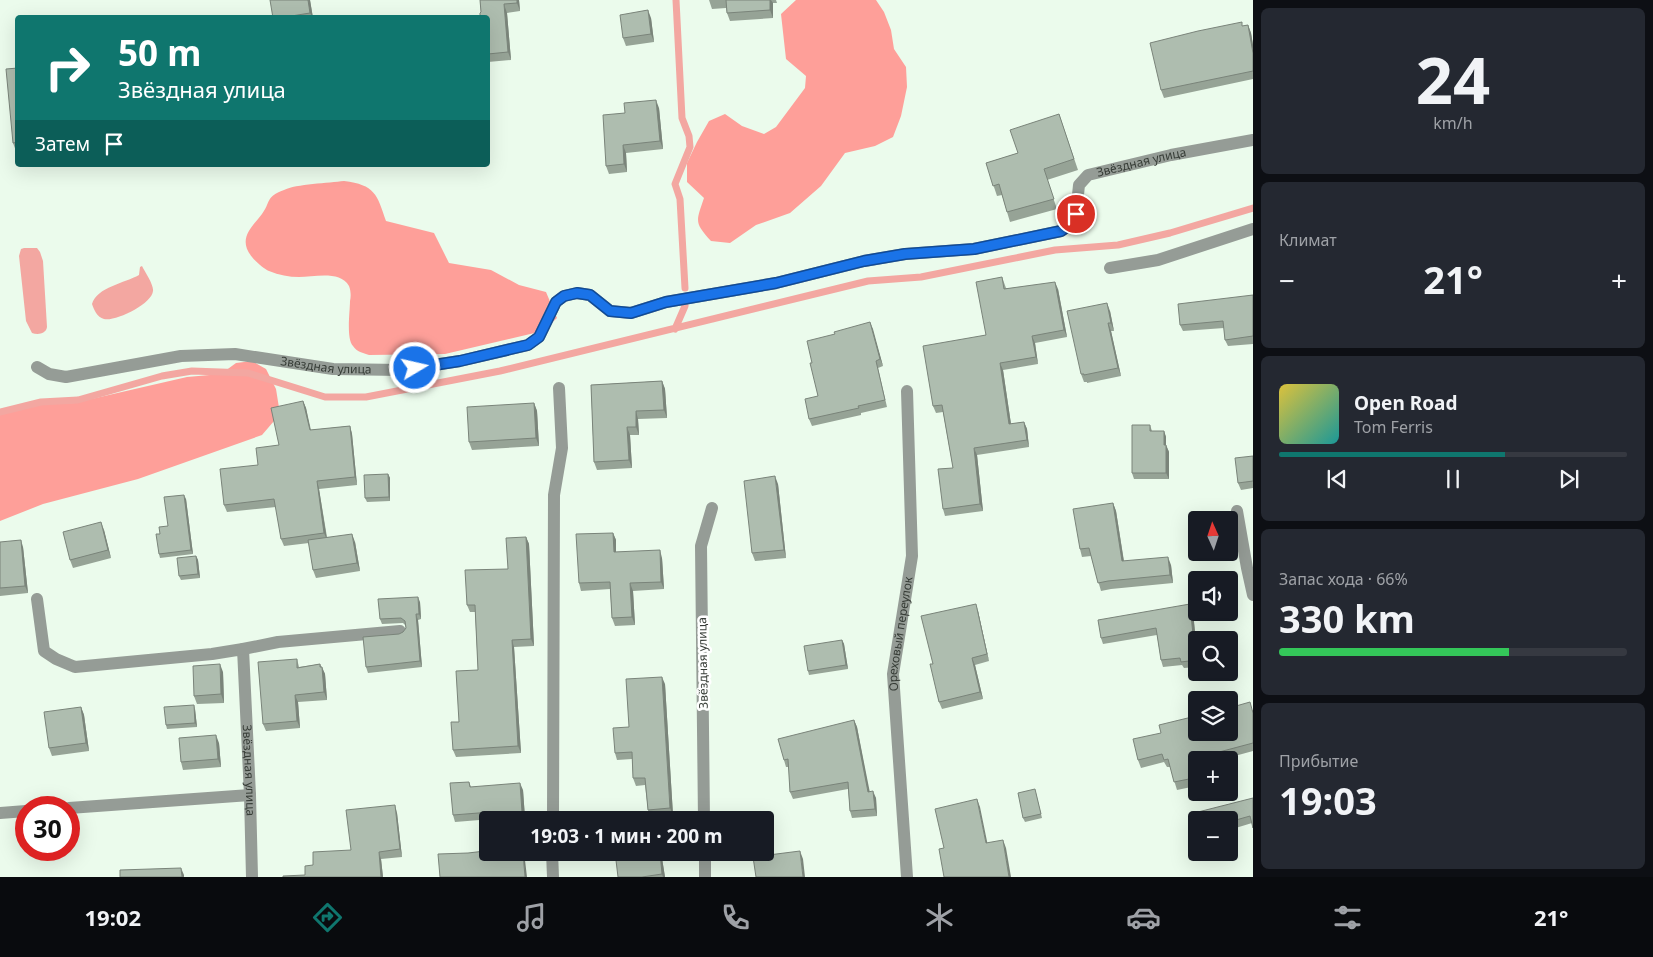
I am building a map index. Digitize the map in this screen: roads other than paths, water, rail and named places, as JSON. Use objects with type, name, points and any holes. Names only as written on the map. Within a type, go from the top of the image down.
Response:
[{"type":"street","name":"Звёздная улица","points":[[37,367],[49,374],[66,378],[182,356],[235,354],[333,369],[364,371],[400,370],[460,361],[528,345],[539,337],[556,302],[564,296],[577,293],[590,295],[610,311],[631,313],[666,302],[776,283],[864,261],[905,254],[974,249],[1061,231],[1071,224],[1076,214],[1079,185],[1088,175],[1171,155],[1253,140]]},
{"type":"street","points":[[1110,268],[1158,260],[1253,229]]},
{"type":"street","points":[[553,811],[554,495],[562,448],[559,388]]},
{"type":"street","name":"Ореховый переулок","points":[[907,392],[912,556],[893,674],[907,877]]},
{"type":"street","name":"Звёздная улица","points":[[704,811],[701,546],[712,508]]},
{"type":"street","points":[[1238,517],[1253,595]]},
{"type":"street","points":[[37,599],[44,651],[56,660],[75,667],[212,654],[278,642],[400,631]]},
{"type":"street","name":"Звёздная улица","points":[[243,649],[252,877]]},
{"type":"street","points":[[80,807],[250,795]]},
{"type":"street","points":[[0,813],[15,812]]},
{"type":"street","points":[[552,861],[553,877]]},
{"type":"street","points":[[705,861],[705,877]]},
{"type":"waterway","points":[[676,0],[682,118],[689,136],[690,147],[675,184],[680,199],[685,288]]},
{"type":"waterway","points":[[0,412],[41,402],[78,400],[162,376],[192,371],[248,373],[325,397],[366,397],[500,371],[868,281],[921,277],[1055,250],[1118,245],[1170,233],[1253,208]]},
{"type":"waterway","points":[[675,329],[685,306]]}]
